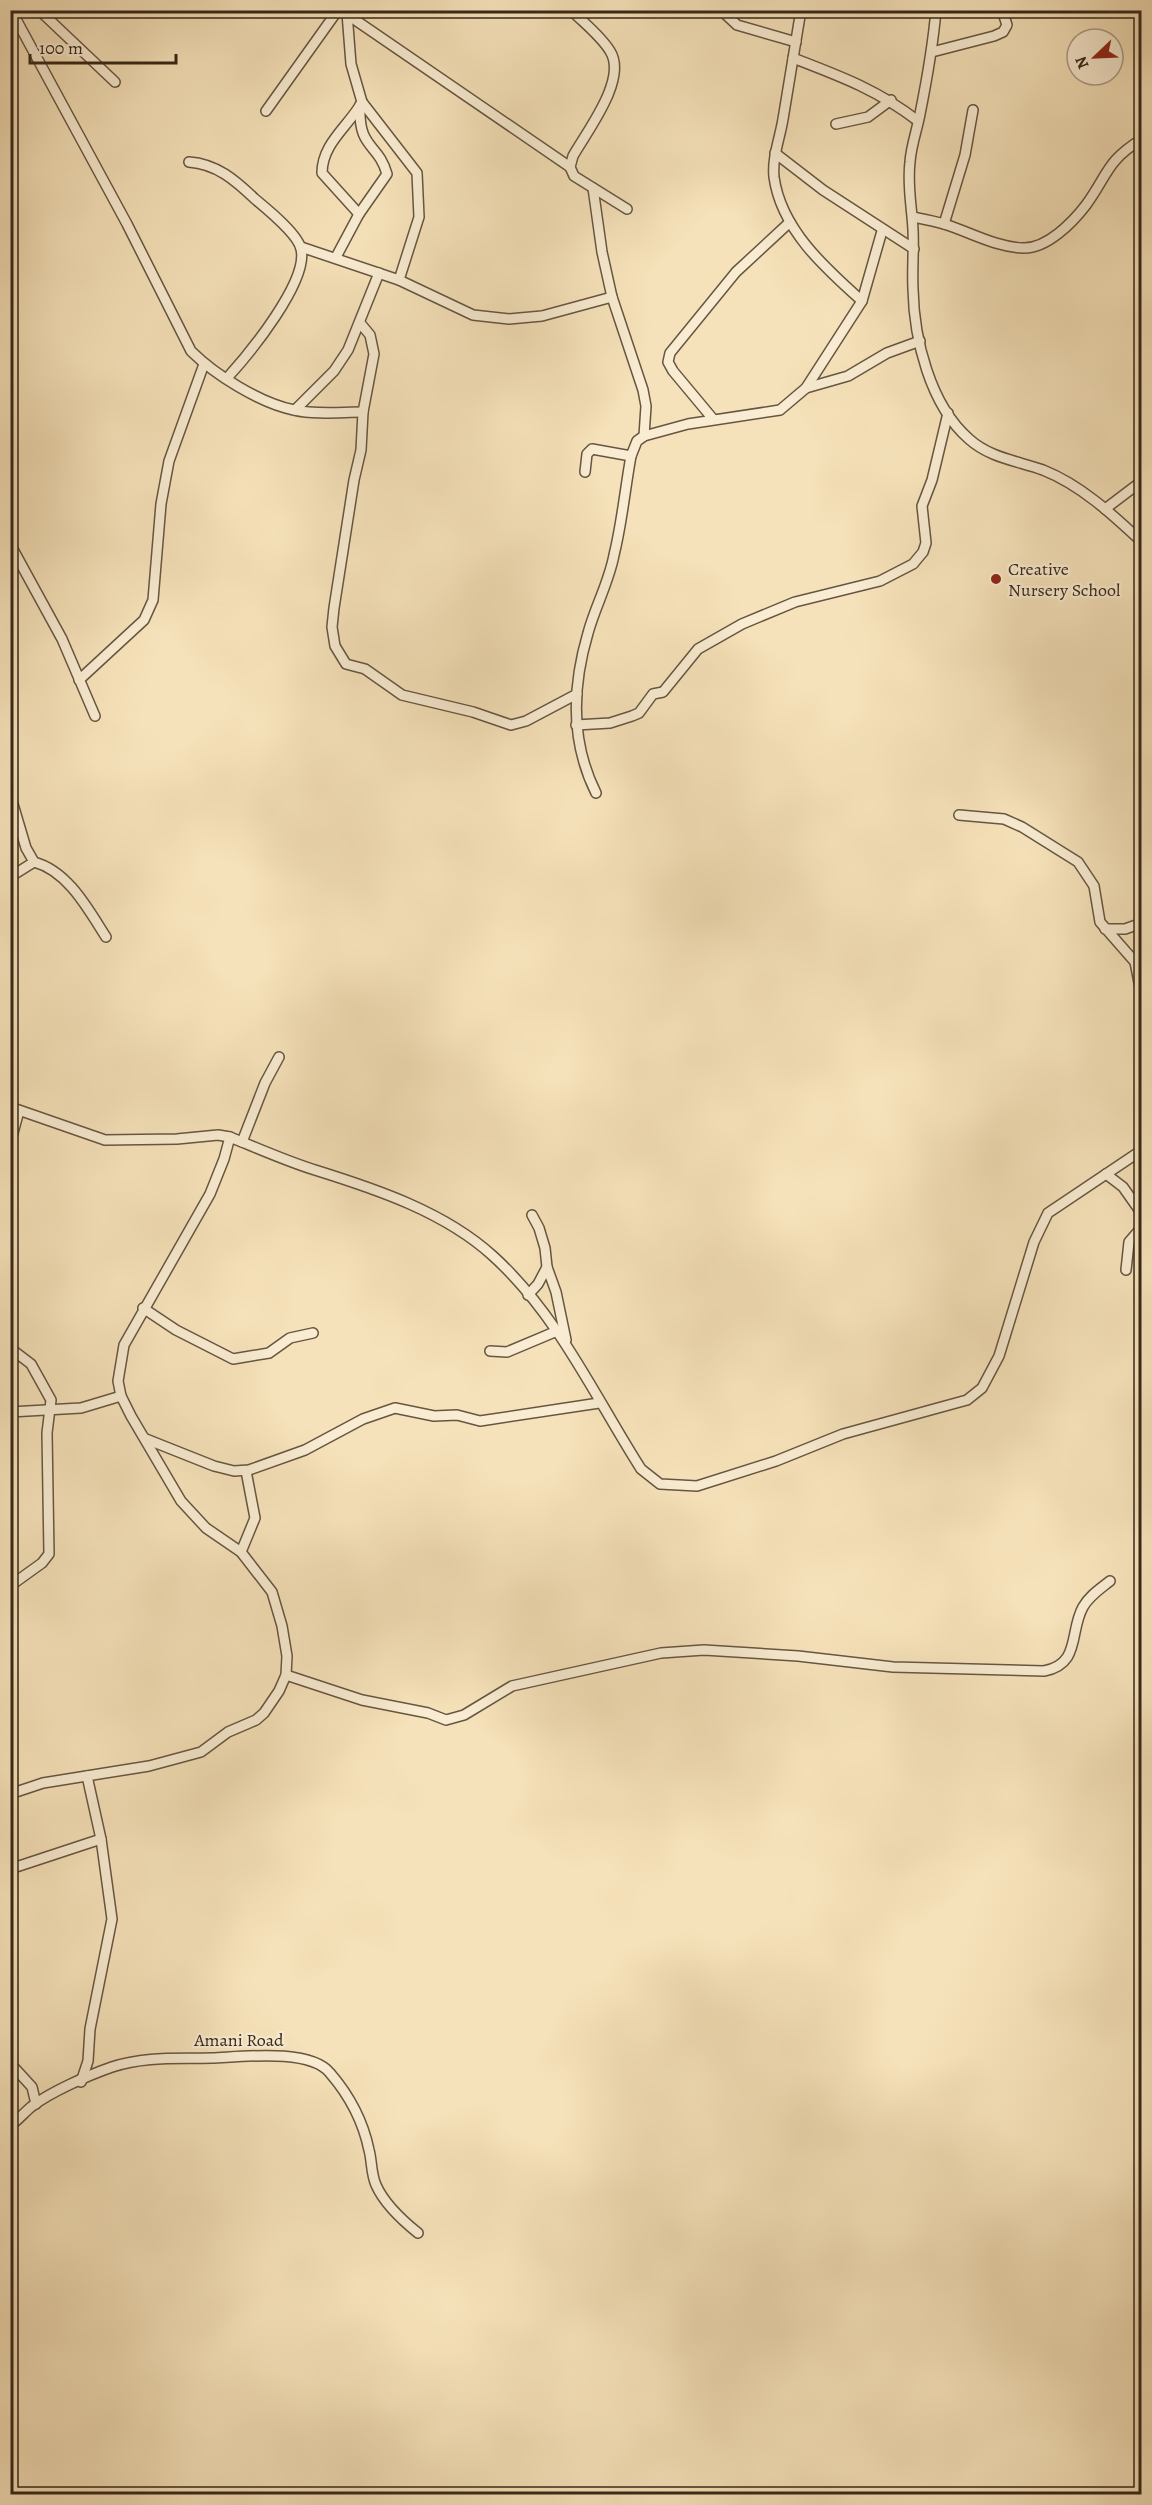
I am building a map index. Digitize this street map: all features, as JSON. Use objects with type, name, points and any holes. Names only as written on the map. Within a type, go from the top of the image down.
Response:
[{"type":"street","points":[[11,10],[121,213],[191,351],[204,364],[261,399],[295,410],[363,412]]},
{"type":"street","points":[[39,10],[116,82]]},
{"type":"street","points":[[266,111],[338,10]]},
{"type":"street","points":[[570,166],[573,156],[609,95],[616,70],[610,50],[571,10]]},
{"type":"street","points":[[721,10],[737,25],[796,42]]},
{"type":"street","points":[[801,10],[775,153],[774,176],[789,222],[814,255],[862,301]]},
{"type":"street","points":[[936,10],[932,52],[910,161],[908,190],[913,217],[913,290],[920,341],[931,378],[948,413],[968,439],[983,449],[1043,470],[1067,482],[1105,509],[1142,542]]},
{"type":"street","points":[[932,52],[1003,32],[1007,24],[1002,10]]},
{"type":"street","points":[[347,13],[570,166],[574,176],[627,209]]},
{"type":"street","points":[[336,257],[359,214],[387,174],[360,130],[361,104],[351,64],[347,13]]},
{"type":"street","points":[[794,58],[861,83],[891,100],[918,121]]},
{"type":"street","points":[[837,124],[868,117],[891,100]]},
{"type":"street","points":[[359,214],[326,180],[322,172],[322,162],[333,141],[361,104]]},
{"type":"street","points":[[361,104],[417,173],[419,217],[399,280]]},
{"type":"street","points":[[944,224],[965,155],[974,110]]},
{"type":"street","points":[[913,217],[944,224],[988,241],[1024,248],[1035,246],[1060,232],[1075,218],[1109,165],[1127,148],[1142,139]]},
{"type":"street","points":[[775,153],[882,231],[914,249]]},
{"type":"street","points":[[189,162],[205,163],[217,168],[236,182],[279,221],[301,247],[399,280],[473,315],[509,319],[542,316],[612,297]]},
{"type":"street","points":[[593,188],[602,252],[612,297],[643,390],[646,406],[644,436]]},
{"type":"street","points":[[713,419],[673,371],[668,362],[670,353],[736,272],[789,222]]},
{"type":"street","points":[[596,793],[580,753],[576,725],[577,694],[588,632],[614,556],[631,456],[637,441],[644,436],[713,419],[780,410],[806,388],[862,301],[882,231]]},
{"type":"street","points":[[228,377],[272,324],[302,261],[301,247]]},
{"type":"street","points":[[295,410],[334,371],[348,350],[380,273]]},
{"type":"street","points":[[360,323],[374,342],[363,412],[361,450],[344,536],[333,622],[335,646],[341,657],[346,664],[365,669],[402,695],[473,712],[511,725],[522,723],[577,694]]},
{"type":"street","points":[[806,388],[848,376],[887,352],[920,341]]},
{"type":"street","points":[[79,680],[144,620],[153,600],[161,504],[169,460],[204,364]]},
{"type":"street","points":[[576,725],[610,723],[639,713],[653,694],[663,693],[698,650],[756,617],[819,594],[880,581],[914,564],[923,552],[926,543],[922,506],[932,480],[948,413]]},
{"type":"street","points":[[585,472],[587,454],[592,449],[631,456]]},
{"type":"street","points":[[1105,509],[1142,481]]},
{"type":"street","points":[[10,544],[62,639],[95,716]]},
{"type":"street","points":[[10,565],[21,563]]},
{"type":"street","points":[[10,794],[26,848],[34,862],[51,867],[70,886],[106,937]]},
{"type":"street","points":[[959,815],[1004,819],[1022,827],[1078,862],[1094,886],[1097,912],[1105,929],[1135,962],[1142,998]]},
{"type":"street","points":[[10,877],[34,862]]},
{"type":"street","points":[[1105,929],[1125,929],[1142,923]]},
{"type":"street","points":[[242,1142],[265,1083],[279,1057]]},
{"type":"street","points":[[11,1139],[15,1109],[105,1140],[177,1140],[218,1135],[230,1137],[315,1170],[347,1178],[445,1222],[494,1257],[528,1295],[567,1345],[599,1403],[641,1469],[660,1484],[672,1486],[706,1484],[776,1461],[843,1434],[967,1400],[982,1388],[999,1356],[1009,1331],[1034,1242],[1048,1213],[1142,1150]]},
{"type":"street","points":[[10,1794],[43,1783],[149,1766],[201,1752],[228,1732],[256,1720],[264,1713],[286,1675],[287,1656],[284,1636],[272,1592],[241,1552],[206,1528],[181,1501],[121,1396],[118,1381],[120,1359],[143,1308],[210,1194],[230,1137]]},
{"type":"street","points":[[1106,1174],[1123,1187],[1142,1214]]},
{"type":"street","points":[[532,1215],[539,1228],[567,1345]]},
{"type":"street","points":[[1126,1270],[1129,1242],[1142,1227]]},
{"type":"street","points":[[528,1295],[538,1284],[547,1267]]},
{"type":"street","points":[[143,1308],[176,1330],[233,1359],[269,1353],[290,1338],[313,1333]]},
{"type":"street","points":[[490,1352],[507,1352],[557,1330]]},
{"type":"street","points":[[10,1348],[26,1358],[38,1374],[50,1394],[51,1408],[47,1433],[49,1554],[42,1563],[10,1586]]},
{"type":"street","points":[[10,1412],[81,1408],[121,1396]]},
{"type":"street","points":[[146,1439],[214,1466],[234,1471],[246,1471],[305,1450],[363,1419],[395,1408],[434,1416],[457,1415],[480,1421],[599,1403]]},
{"type":"street","points":[[241,1552],[255,1518],[246,1471]]},
{"type":"street","points":[[286,1675],[363,1700],[428,1713],[446,1720],[464,1715],[512,1686],[661,1653],[704,1650],[798,1656],[893,1667],[1044,1671],[1056,1668],[1064,1661],[1073,1646],[1082,1609],[1110,1581]]},
{"type":"street","points":[[81,2082],[88,2061],[90,2029],[112,1919],[101,1839],[87,1776]]},
{"type":"street","points":[[10,1869],[101,1839]]},
{"type":"street","name":"Amani Road","points":[[10,2126],[36,2104],[128,2063],[174,2057],[212,2058],[247,2054],[292,2057],[328,2070],[356,2111],[366,2135],[373,2174],[380,2193],[418,2233]]},
{"type":"street","points":[[10,2063],[32,2087],[36,2104]]},
{"type":"place","name":"Creative Nursery School","points":[[996,579]]}]
